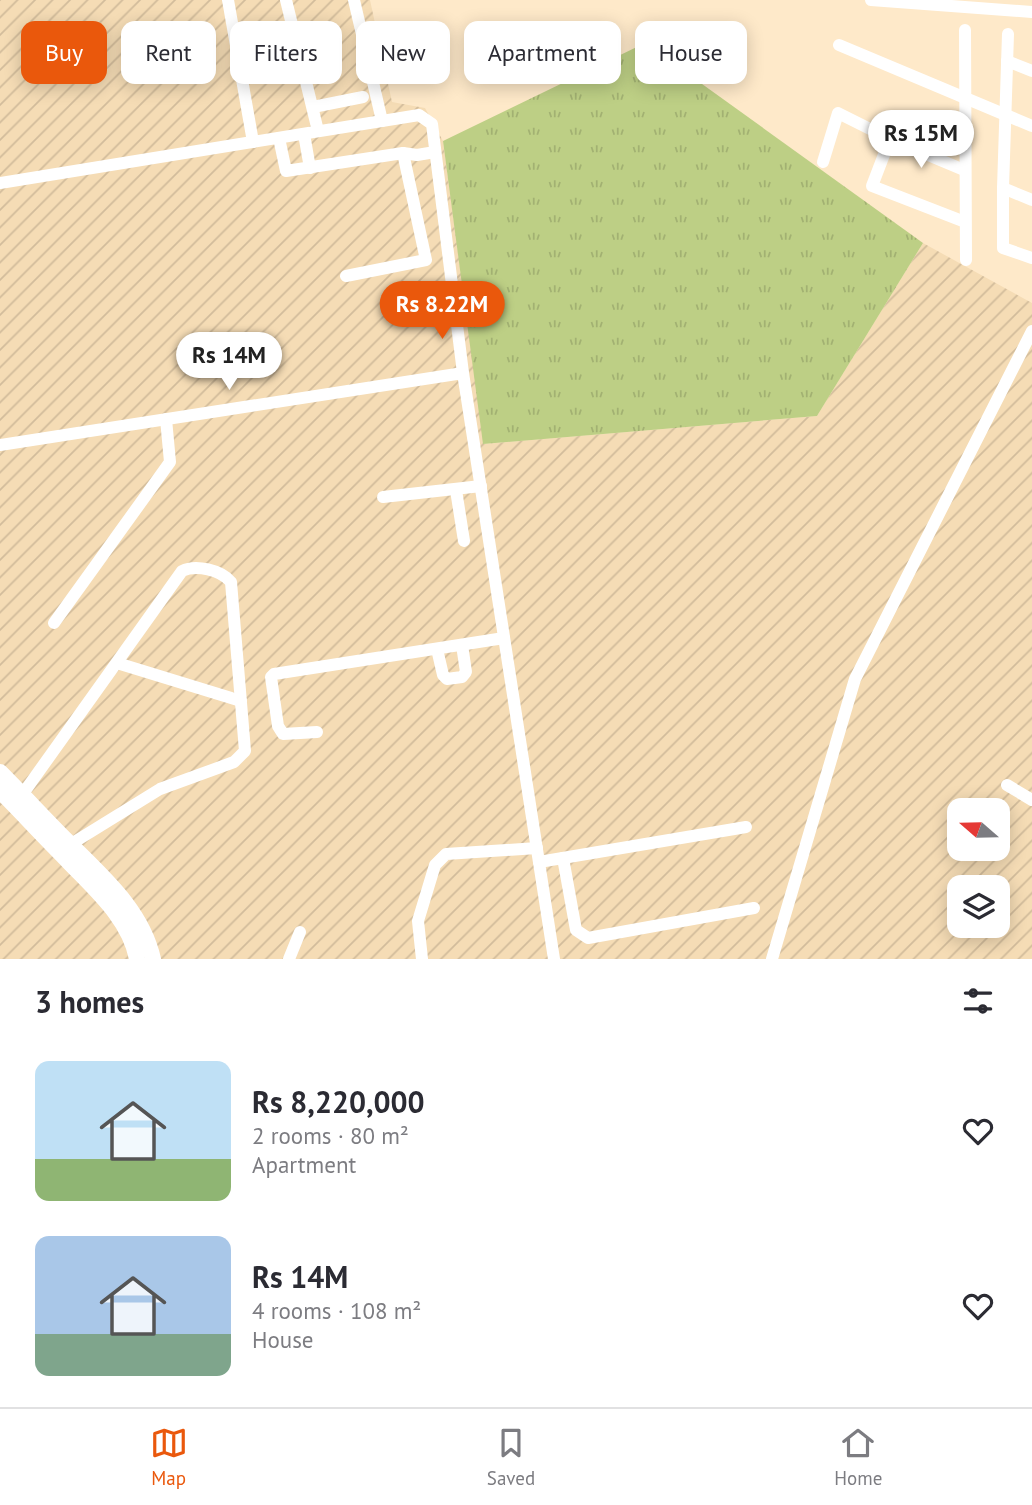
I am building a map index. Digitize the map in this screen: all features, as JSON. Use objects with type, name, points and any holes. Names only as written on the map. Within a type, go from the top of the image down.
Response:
[{"type":"main road","points":[[0,772],[71,844],[109,894],[135,947],[137,959]]},
{"type":"main road","points":[[0,791],[109,894],[134,914],[149,940],[153,959]]},
{"type":"street","points":[[228,0],[253,142]]},
{"type":"street","points":[[286,0],[318,131]]},
{"type":"street","points":[[354,0],[382,121]]},
{"type":"street","points":[[871,0],[1032,12]]},
{"type":"street","points":[[965,30],[965,260]]},
{"type":"street","points":[[1008,34],[1003,247],[1032,258]]},
{"type":"street","points":[[839,45],[1032,126]]},
{"type":"street","points":[[1007,61],[1032,71]]},
{"type":"street","points":[[313,107],[363,97]]},
{"type":"street","points":[[822,162],[838,113],[890,139],[964,170]]},
{"type":"street","points":[[0,183],[419,115],[432,124],[463,373],[554,959]]},
{"type":"street","points":[[303,134],[310,168]]},
{"type":"street","points":[[279,138],[286,171],[403,153],[416,155],[435,152]]},
{"type":"street","points":[[890,139],[872,186],[965,222]]},
{"type":"street","points":[[346,276],[426,260],[403,153]]},
{"type":"street","points":[[1003,188],[1032,200]]},
{"type":"street","points":[[772,959],[855,679],[1032,331]]},
{"type":"street","points":[[0,445],[463,373]]},
{"type":"street","points":[[54,623],[170,462],[166,419]]},
{"type":"street","points":[[383,497],[481,486]]},
{"type":"street","points":[[456,489],[464,541]]},
{"type":"street","points":[[22,795],[182,571],[191,567],[225,575],[231,582],[245,751],[234,762],[159,789],[71,844]]},
{"type":"street","points":[[317,732],[283,734],[278,726],[271,677],[274,674],[504,638]]},
{"type":"street","points":[[437,649],[443,675],[447,678],[463,677],[466,672],[462,645]]},
{"type":"street","points":[[117,663],[241,701]]},
{"type":"street","points":[[1007,785],[1032,800]]},
{"type":"street","points":[[539,862],[746,827]]},
{"type":"street","points":[[422,959],[418,920],[435,865],[446,854],[537,848]]},
{"type":"street","points":[[563,858],[576,930],[588,938],[754,908]]},
{"type":"street","points":[[289,959],[300,932]]},
{"type":"shaded area","points":[[0,0],[370,0],[375,21],[356,21],[356,84],[388,84],[392,102],[425,108],[443,141],[484,444],[817,416],[923,243],[1032,303],[1032,959],[0,959]]},
{"type":"green space","points":[[635,48],[635,84],[702,84],[923,243],[817,416],[483,444],[443,141],[560,84],[621,84],[621,55]]}]
